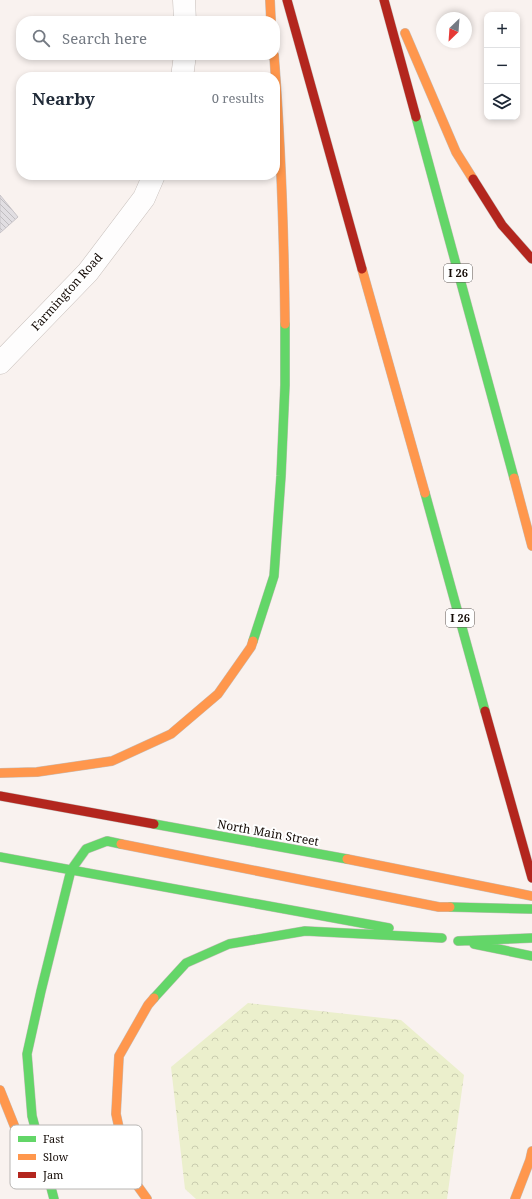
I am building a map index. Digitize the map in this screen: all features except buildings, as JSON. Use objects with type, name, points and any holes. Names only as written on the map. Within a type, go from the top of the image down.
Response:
[{"type":"main road","points":[[270,0],[271,16]]},
{"type":"main road","name":"I 26","points":[[288,0],[531,874]]},
{"type":"main road","name":"I 26","points":[[384,0],[532,546]]},
{"type":"main road","points":[[390,0],[456,152],[502,225],[532,259]]},
{"type":"main road","points":[[274,60],[275,72]]},
{"type":"main road","points":[[0,773],[37,772],[112,761],[171,734],[218,694],[251,647],[274,576],[281,476],[285,385],[284,242],[280,151]]},
{"type":"main road","name":"North Main Street","points":[[0,796],[532,895]]},
{"type":"main road","points":[[34,1125],[32,1116],[27,1054],[71,870],[86,849],[107,841],[317,884],[439,907],[532,909]]},
{"type":"main road","points":[[0,856],[532,956]]},
{"type":"main road","points":[[531,874],[532,895]]},
{"type":"main road","points":[[118,1125],[116,1114],[120,1056],[148,1005],[186,963],[229,944],[305,931],[442,938]]},
{"type":"main road","points":[[458,941],[532,938]]},
{"type":"main road","points":[[0,1090],[14,1125]]},
{"type":"main road","points":[[514,1199],[530,1160],[532,1151]]},
{"type":"main road","points":[[48,1189],[53,1199]]},
{"type":"main road","points":[[50,1189],[53,1199]]},
{"type":"main road","points":[[140,1189],[147,1199]]},
{"type":"street","points":[[184,0],[184,16]]},
{"type":"street","points":[[183,72],[184,60]]},
{"type":"street","name":"Farmington Road","points":[[0,363],[88,272],[144,198],[152,180]]},
{"type":"green space","points":[[248,1003],[401,1020],[464,1075],[447,1199],[196,1199],[185,1189],[171,1067]]},
{"type":"traffic: fast","points":[[416,117],[514,478]]},
{"type":"traffic: fast","points":[[253,641],[274,576],[281,476],[285,385],[285,324]]},
{"type":"traffic: fast","points":[[425,493],[485,711]]},
{"type":"traffic: fast","points":[[154,824],[347,859]]},
{"type":"traffic: fast","points":[[34,1125],[32,1116],[27,1054],[71,870],[86,849],[107,841],[121,844]]},
{"type":"traffic: fast","points":[[0,857],[389,928]]},
{"type":"traffic: fast","points":[[450,907],[532,909]]},
{"type":"traffic: fast","points":[[154,998],[186,963],[229,944],[305,931],[442,938]]},
{"type":"traffic: fast","points":[[458,941],[532,938]]},
{"type":"traffic: fast","points":[[474,944],[532,956]]},
{"type":"traffic: fast","points":[[51,1189],[54,1199]]},
{"type":"traffic: slow","points":[[270,0],[271,16]]},
{"type":"traffic: slow","points":[[405,33],[456,152],[473,179]]},
{"type":"traffic: slow","points":[[274,60],[275,72]]},
{"type":"traffic: slow","points":[[280,145],[285,324]]},
{"type":"traffic: slow","points":[[362,269],[425,493]]},
{"type":"traffic: slow","points":[[514,478],[532,546]]},
{"type":"traffic: slow","points":[[0,773],[37,772],[112,761],[171,734],[218,694],[251,647],[253,641]]},
{"type":"traffic: slow","points":[[121,844],[439,907],[450,907]]},
{"type":"traffic: slow","points":[[347,859],[532,896]]},
{"type":"traffic: slow","points":[[118,1125],[116,1114],[119,1056],[148,1005],[154,998]]},
{"type":"traffic: slow","points":[[0,1090],[14,1125]]},
{"type":"traffic: slow","points":[[515,1199],[532,1151]]},
{"type":"traffic: slow","points":[[140,1189],[147,1199]]},
{"type":"traffic: jam","points":[[287,0],[362,269]]},
{"type":"traffic: jam","points":[[384,0],[416,117]]},
{"type":"traffic: jam","points":[[473,179],[502,225],[532,259]]},
{"type":"traffic: jam","points":[[485,711],[532,878]]},
{"type":"traffic: jam","points":[[0,796],[154,824]]}]
